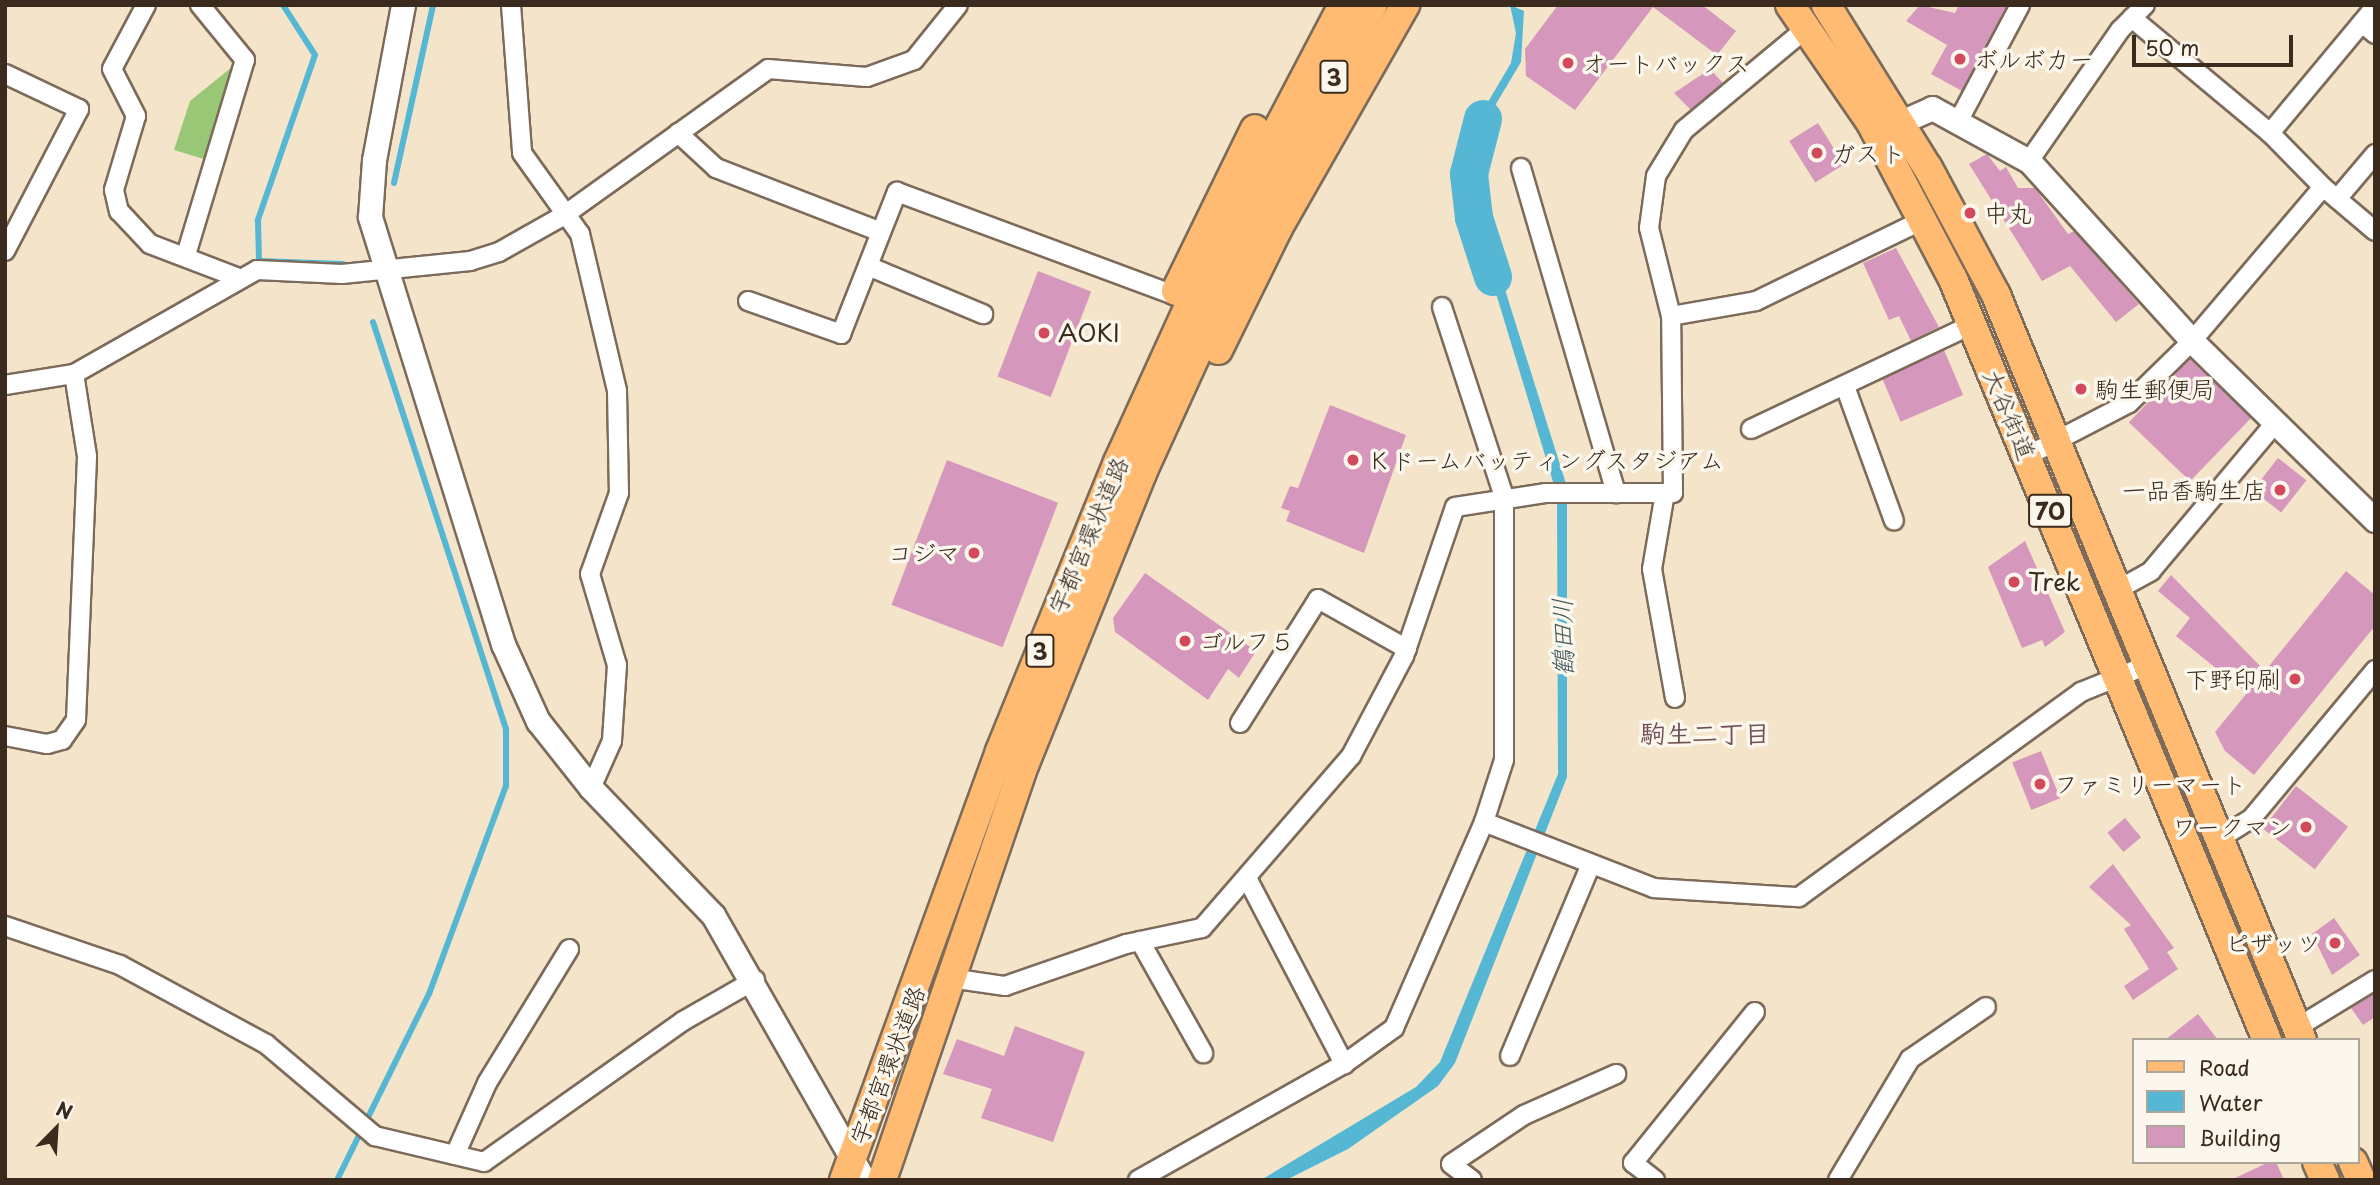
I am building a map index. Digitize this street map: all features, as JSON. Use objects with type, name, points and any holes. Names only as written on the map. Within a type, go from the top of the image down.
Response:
[{"type":"main road","name":"3","points":[[1130,467],[1143,367],[1209,214],[1322,5]]},
{"type":"main road","name":"3","points":[[1283,143],[1343,5]]},
{"type":"main road","name":"3","points":[[1283,143],[1373,5]]},
{"type":"main road","name":"3","points":[[1130,467],[1194,396],[1278,228],[1405,5]]},
{"type":"main road","name":"大谷街道","points":[[1790,5],[1871,122],[1925,219],[1973,324],[2266,1038]]},
{"type":"main road","name":"大谷街道","points":[[1826,5],[1901,122],[1996,295],[2222,837],[2300,1033]]},
{"type":"main road","name":"宇都宮環状道路","points":[[854,1171],[1000,751],[1283,143]]},
{"type":"main road","name":"宇都宮環状道路","points":[[882,1180],[950,978],[1130,467]]},
{"type":"main road","points":[[2318,1164],[2325,1180]]},
{"type":"main road","points":[[2354,1164],[2361,1180]]},
{"type":"street","points":[[186,255],[245,60],[200,5]]},
{"type":"street","points":[[403,5],[374,160],[370,218],[384,271],[503,644],[538,721],[591,788],[713,915],[755,980],[854,1171]]},
{"type":"street","points":[[511,5],[522,153],[563,216],[580,234],[617,391],[619,493],[590,574],[617,665],[612,741],[591,788]]},
{"type":"street","points":[[5,385],[74,374],[236,277],[257,270],[384,271],[470,261],[563,216],[768,69],[867,77],[914,60],[958,5]]},
{"type":"street","points":[[1959,118],[2020,5]]},
{"type":"street","points":[[2029,160],[2132,18],[2146,5]]},
{"type":"street","points":[[142,7],[112,69],[136,116],[114,190],[119,211],[150,244],[186,255],[236,277]]},
{"type":"street","points":[[2270,133],[2368,29],[2375,7]]},
{"type":"street","points":[[2132,18],[2270,133],[2330,193],[2375,231]]},
{"type":"street","points":[[950,978],[1005,986],[1140,941],[1202,928],[1248,880],[1351,755],[1407,649],[1455,507],[1504,497],[1545,493],[1672,493],[1671,316],[1649,228],[1656,176],[1685,130],[1807,28]]},
{"type":"street","points":[[5,74],[79,109],[5,251]]},
{"type":"street","points":[[1901,122],[1932,108],[1959,118],[2029,160],[2192,341],[2375,520]]},
{"type":"street","points":[[678,133],[716,168],[881,232]]},
{"type":"street","points":[[2027,456],[2059,443],[2129,403],[2192,341],[2330,193],[2375,154]]},
{"type":"street","points":[[1521,168],[1616,493]]},
{"type":"street","points":[[748,301],[841,334],[897,192],[1174,295]]},
{"type":"street","points":[[1671,316],[1756,301],[1925,219]]},
{"type":"street","points":[[868,266],[984,314]]},
{"type":"street","points":[[1138,1180],[1344,1064],[1394,1028],[1484,822],[1504,760],[1504,497],[1442,307]]},
{"type":"street","points":[[1751,429],[1846,389],[1973,324]]},
{"type":"street","points":[[5,736],[47,744],[62,740],[76,720],[87,456],[74,374]]},
{"type":"street","points":[[1846,389],[1894,521]]},
{"type":"street","points":[[2119,589],[2151,570],[2276,422]]},
{"type":"street","points":[[1665,493],[1652,569],[1675,698]]},
{"type":"street","points":[[1240,723],[1318,599],[1407,649]]},
{"type":"street","points":[[1484,822],[1654,888],[1799,897],[2081,692],[2150,664]]},
{"type":"street","points":[[2222,837],[2251,819],[2375,670]]},
{"type":"street","points":[[1510,1056],[1591,864]]},
{"type":"street","points":[[1248,880],[1344,1064]]},
{"type":"street","points":[[5,926],[120,965],[266,1044],[358,1125],[375,1136],[484,1162],[684,1021],[755,980]]},
{"type":"street","points":[[1140,941],[1203,1053]]},
{"type":"street","points":[[455,1155],[487,1083],[569,949]]},
{"type":"street","points":[[2300,1033],[2375,980]]},
{"type":"street","points":[[1838,1180],[1910,1059],[1986,1007]]},
{"type":"street","points":[[1655,1180],[1633,1163],[1755,1012]]},
{"type":"street","points":[[1472,1180],[1451,1164],[1524,1115],[1616,1074]]},
{"type":"green space","points":[[232,67],[204,159],[174,150],[190,101]]},
{"type":"water","points":[[1510,5],[1524,11],[1521,62],[1490,114],[1477,164],[1486,229],[1567,487],[1567,777],[1455,1063],[1438,1086],[1348,1149],[1286,1180],[1261,1180],[1416,1087],[1440,1062],[1558,774],[1557,495],[1478,234],[1469,154],[1479,117],[1511,63],[1516,33]]},
{"type":"building","name":"オートバックス","points":[[1558,5],[1702,5],[1736,31],[1717,55],[1653,7],[1575,110],[1526,76],[1525,49]]},
{"type":"building","name":"ボルボカー","points":[[1920,5],[1955,13],[1959,5],[2007,5],[1962,91],[1931,74],[1947,45],[1906,21]]},
{"type":"building","points":[[1710,69],[1723,83],[1691,110],[1674,93]]},
{"type":"building","name":"ガスト","points":[[1818,123],[1844,165],[1815,183],[1789,141]]},
{"type":"building","points":[[1987,154],[2000,171],[2006,167],[2018,188],[2035,188],[2068,234],[2074,231],[2139,304],[2116,322],[2070,266],[2042,281],[1969,164]]},
{"type":"building","points":[[1896,248],[1939,327],[1911,341],[1899,316],[1889,320],[1863,263]]},
{"type":"building","name":"AOKI","points":[[1038,271],[1091,291],[1051,397],[998,376]]},
{"type":"building","points":[[1944,350],[1963,395],[1901,422],[1881,377]]},
{"type":"building","points":[[2190,359],[2251,418],[2190,481],[2129,422]]},
{"type":"building","name":"Ｋドームバッティングスタジアム","points":[[1330,405],[1406,435],[1364,553],[1286,521],[1290,511],[1281,508],[1290,486],[1298,488]]},
{"type":"building","points":[[2278,458],[2306,480],[2281,512],[2253,490]]},
{"type":"building","name":"コジマ","points":[[947,460],[1058,503],[1003,647],[891,605]]},
{"type":"building","points":[[2025,541],[2065,632],[2045,647],[2042,640],[2022,648],[1988,567]]},
{"type":"building","name":"下野印刷","points":[[2346,571],[2375,595],[2375,626],[2254,775],[2225,751],[2215,732],[2247,693],[2176,636],[2190,618],[2158,591],[2171,575],[2265,671]]},
{"type":"building","name":"ゴルフ５","points":[[1145,573],[1256,651],[1239,678],[1228,669],[1208,700],[1115,632],[1113,618]]},
{"type":"building","points":[[2041,751],[2060,798],[2031,810],[2012,763]]},
{"type":"building","name":"ワークマン","points":[[2296,786],[2348,827],[2315,869],[2263,829]]},
{"type":"building","points":[[2125,818],[2141,837],[2123,852],[2107,833]]},
{"type":"building","points":[[2113,864],[2174,948],[2167,952],[2178,969],[2133,1000],[2124,986],[2149,969],[2124,929],[2131,925],[2089,887]]},
{"type":"building","name":"ピザッツ","points":[[2334,918],[2360,955],[2332,975],[2312,934]]},
{"type":"building","points":[[2375,993],[2375,1017],[2363,1025],[2351,1008]]},
{"type":"building","points":[[2198,1014],[2216,1038],[2168,1038]]},
{"type":"building","points":[[1015,1026],[1085,1052],[1053,1142],[981,1118],[992,1089],[943,1074],[957,1039],[1004,1056]]},
{"type":"building","points":[[2265,1164],[2277,1164],[2284,1180],[2231,1180]]},
{"type":"waterway","points":[[283,5],[315,55],[258,220],[259,261],[343,264]]},
{"type":"waterway","points":[[394,183],[433,5]]},
{"type":"waterway","name":"鶴田川","points":[[1483,119],[1469,174],[1474,218],[1493,277]]},
{"type":"waterway","points":[[337,1180],[429,994],[506,786],[506,729],[373,322]]},
{"type":"place","name":"ボルボカー","points":[[1960,59]]},
{"type":"place","name":"オートバックス","points":[[1568,63]]},
{"type":"place","name":"ガスト","points":[[1817,153]]},
{"type":"place","name":"中丸","points":[[1970,213]]},
{"type":"place","name":"AOKI","points":[[1044,333]]},
{"type":"place","name":"駒生郵便局","points":[[2081,389]]},
{"type":"place","name":"Ｋドームバッティングスタジアム","points":[[1353,460]]},
{"type":"place","name":"一品香駒生店","points":[[2280,490]]},
{"type":"place","name":"コジマ","points":[[974,553]]},
{"type":"place","name":"Trek","points":[[2014,582]]},
{"type":"place","name":"ゴルフ５","points":[[1185,641]]},
{"type":"place","name":"下野印刷","points":[[2295,679]]},
{"type":"place","name":"ファミリーマート","points":[[2040,784]]},
{"type":"place","name":"ワークマン","points":[[2306,827]]},
{"type":"place","name":"ピザッツ","points":[[2335,943]]},
{"type":"district","name":"駒生二丁目","points":[[1705,733]]}]
